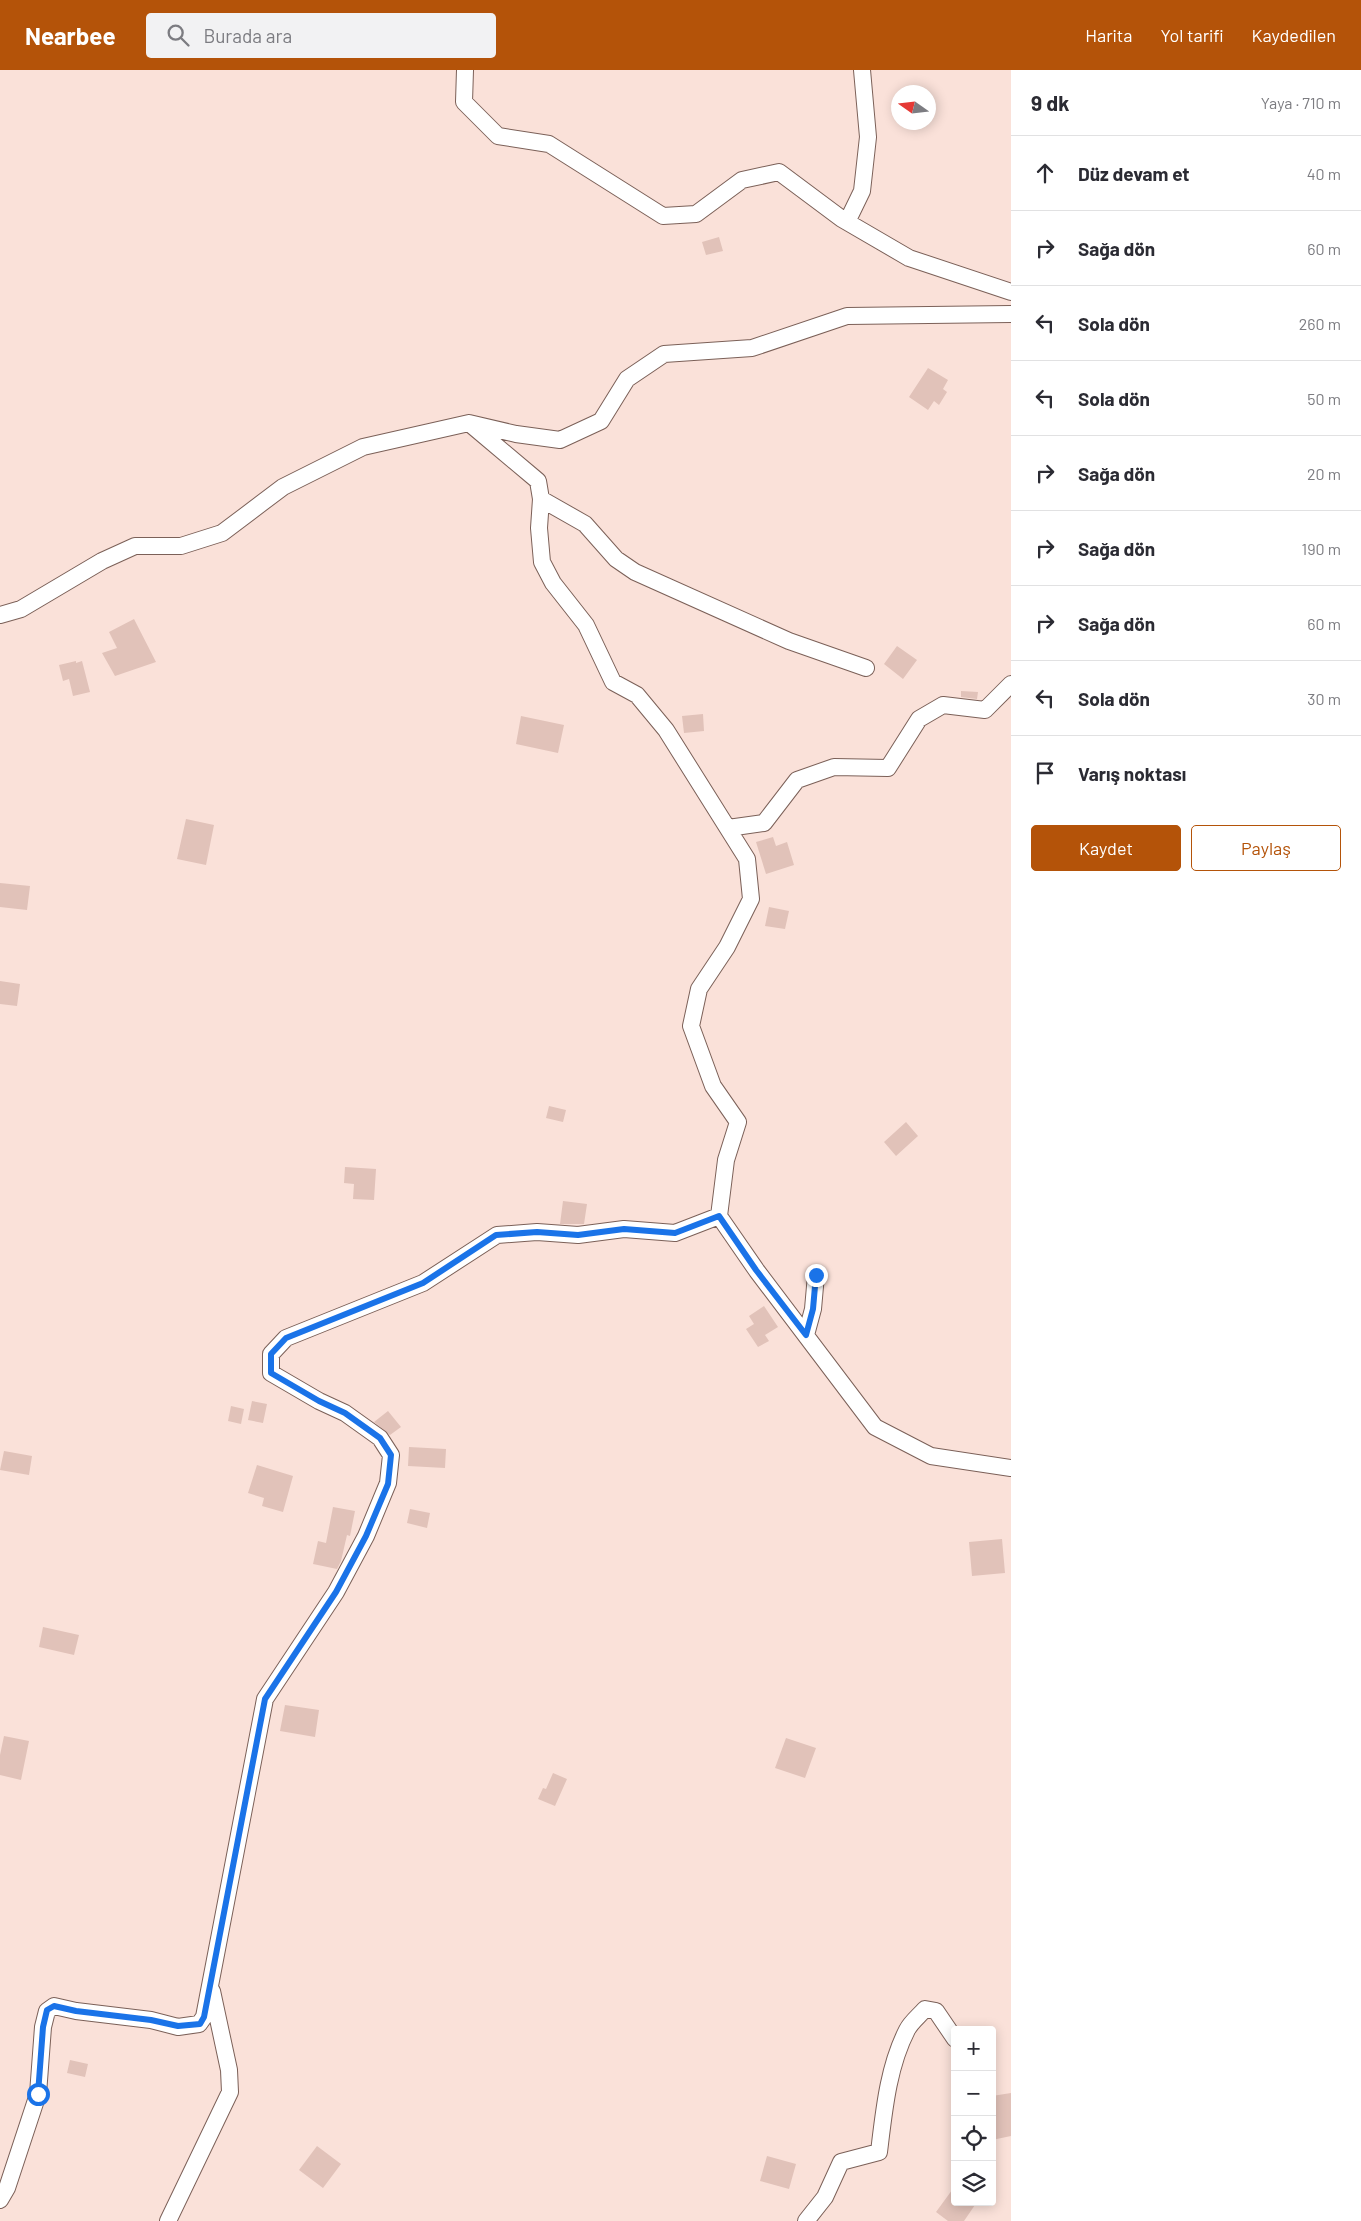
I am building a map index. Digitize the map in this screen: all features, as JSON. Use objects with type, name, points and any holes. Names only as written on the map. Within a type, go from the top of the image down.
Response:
[{"type":"street","points":[[465,70],[464,102],[498,136],[549,144],[663,216],[696,214],[742,180],[779,172],[847,222],[909,258],[1011,292]]},
{"type":"street","points":[[847,222],[862,191],[867,146],[865,91],[862,70]]},
{"type":"street","points":[[0,615],[21,608],[102,561],[136,546],[181,546],[222,533],[283,487],[363,447],[469,422],[516,434],[560,440],[601,421],[627,380],[664,354],[752,348],[847,316],[1011,314]]},
{"type":"street","points":[[469,422],[538,481],[541,499],[539,528],[542,562],[553,583],[586,625],[613,682],[637,695],[666,730],[747,858],[751,899],[727,947],[700,988],[691,1026],[713,1086],[738,1122],[726,1160],[719,1216],[756,1270],[875,1427],[931,1456],[1011,1468]]},
{"type":"street","points":[[541,499],[585,524],[616,558],[635,572],[789,641],[866,668]]},
{"type":"street","points":[[728,828],[764,823],[796,780],[834,767],[888,768],[919,718],[942,705],[986,710],[1011,684]]},
{"type":"street","points":[[0,2200],[8,2188],[38,2094],[43,2027],[47,2010],[54,2006],[76,2011],[151,2020],[178,2026],[200,2024],[204,2017],[265,1699],[336,1592],[362,1544],[388,1484],[391,1455],[380,1438],[345,1413],[319,1401],[271,1373],[271,1354],[286,1338],[423,1283],[496,1235],[537,1232],[578,1235],[624,1229],[675,1233],[719,1216]]},
{"type":"street","points":[[806,1335],[813,1309],[816,1275]]},
{"type":"street","points":[[168,2221],[230,2092],[229,2070],[211,1983]]},
{"type":"street","points":[[806,2221],[825,2197],[841,2162],[879,2152],[884,2107],[897,2055],[914,2020],[925,2009],[936,2011],[951,2033]]},
{"type":"building","points":[[719,237],[723,251],[706,255],[702,242]]},
{"type":"building","points":[[928,368],[948,380],[943,389],[947,392],[939,405],[934,401],[928,410],[909,397]]},
{"type":"building","points":[[134,619],[156,662],[115,676],[102,653],[117,648],[109,632]]},
{"type":"building","points":[[897,646],[917,660],[903,679],[884,664]]},
{"type":"building","points":[[76,661],[76,663],[82,661],[90,692],[73,696],[69,679],[63,681],[59,665]]},
{"type":"building","points":[[961,691],[978,692],[977,699],[961,697]]},
{"type":"building","points":[[703,714],[704,731],[684,733],[682,716]]},
{"type":"building","points":[[521,716],[564,725],[558,753],[516,744]]},
{"type":"building","points":[[186,819],[214,825],[206,865],[177,859]]},
{"type":"building","points":[[773,837],[776,846],[787,842],[794,865],[766,874],[756,842]]},
{"type":"building","points":[[0,883],[30,886],[27,910],[0,907]]},
{"type":"building","points":[[769,907],[789,911],[785,929],[765,926]]},
{"type":"building","points":[[0,981],[20,984],[17,1006],[0,1004]]},
{"type":"building","points":[[549,1106],[566,1110],[563,1122],[546,1118]]},
{"type":"building","points":[[906,1122],[918,1136],[896,1156],[884,1142]]},
{"type":"building","points":[[345,1167],[376,1169],[374,1200],[353,1199],[354,1184],[344,1183]]},
{"type":"building","points":[[563,1201],[587,1204],[584,1224],[560,1224]]},
{"type":"building","points":[[764,1306],[778,1327],[765,1335],[769,1341],[758,1347],[746,1329],[754,1324],[749,1316]]},
{"type":"building","points":[[252,1401],[267,1404],[263,1423],[248,1420]]},
{"type":"building","points":[[231,1406],[244,1409],[241,1424],[228,1421]]},
{"type":"building","points":[[388,1411],[401,1427],[390,1435],[374,1422]]},
{"type":"building","points":[[409,1447],[446,1449],[445,1468],[408,1466]]},
{"type":"building","points":[[4,1451],[32,1456],[29,1475],[0,1470]]},
{"type":"building","points":[[257,1465],[293,1476],[283,1512],[262,1506],[264,1498],[248,1493]]},
{"type":"building","points":[[333,1507],[355,1511],[350,1536],[347,1535],[341,1561],[337,1569],[313,1564],[318,1541],[326,1543]]},
{"type":"building","points":[[410,1509],[430,1513],[427,1528],[407,1523]]},
{"type":"building","points":[[1002,1539],[1005,1573],[972,1576],[969,1542]]},
{"type":"building","points":[[43,1627],[79,1635],[74,1655],[39,1647]]},
{"type":"building","points":[[285,1705],[319,1710],[315,1737],[280,1731]]},
{"type":"building","points":[[4,1736],[29,1741],[21,1780],[0,1775],[0,1755]]},
{"type":"building","points":[[786,1738],[816,1748],[805,1778],[775,1768]]},
{"type":"building","points":[[553,1773],[567,1779],[555,1806],[538,1799],[543,1788],[546,1789]]},
{"type":"building","points":[[70,2060],[88,2064],[85,2077],[67,2073]]},
{"type":"building","points":[[1011,2093],[1011,2136],[996,2139],[996,2116],[996,2095]]},
{"type":"building","points":[[317,2146],[341,2164],[323,2188],[299,2170]]},
{"type":"building","points":[[767,2156],[796,2164],[789,2189],[760,2181]]},
{"type":"building","points":[[951,2191],[951,2206],[974,2206],[964,2221],[948,2221],[936,2212]]},
{"type":"route","points":[[38,2094],[43,2027],[47,2010],[54,2006],[76,2011],[151,2020],[178,2026],[200,2024],[204,2017],[265,1699],[336,1592],[366,1536],[388,1484],[391,1455],[380,1438],[345,1413],[319,1401],[271,1373],[271,1354],[286,1338],[423,1283],[474,1252],[496,1235],[537,1232],[578,1235],[624,1229],[675,1233],[719,1216],[756,1270],[806,1335],[813,1309],[816,1275]]}]
